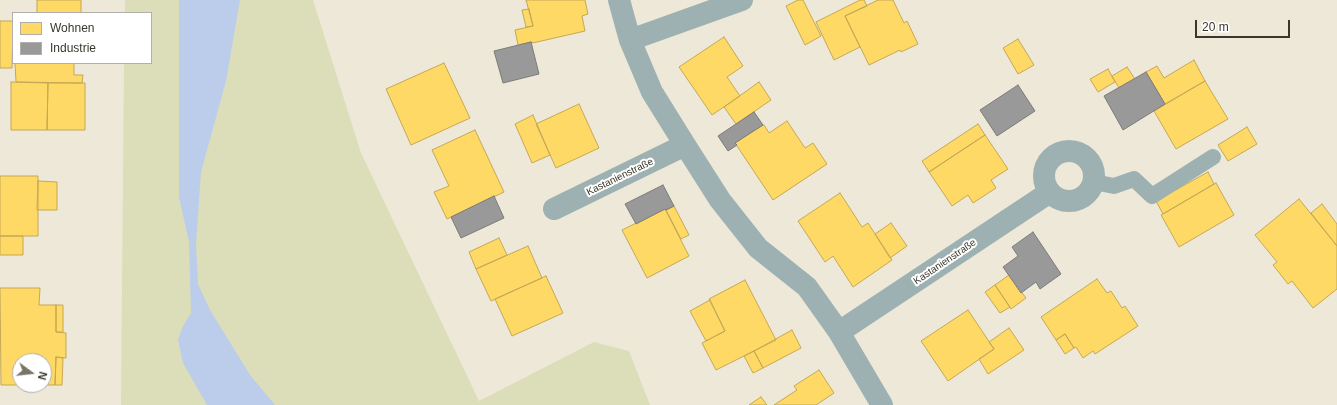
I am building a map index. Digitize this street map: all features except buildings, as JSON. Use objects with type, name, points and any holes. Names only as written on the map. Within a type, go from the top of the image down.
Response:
[{"type":"street","points":[[619,0],[630,40],[652,92],[720,200],[758,248],[807,287],[839,332],[882,405]]},
{"type":"street","points":[[630,40],[742,0]]},
{"type":"street","name":"Kastanienstraße","points":[[554,208],[685,145]]},
{"type":"street","points":[[1069,150],[1080,153],[1089,160],[1094,170],[1094,182],[1090,192],[1081,199],[1070,202],[1059,199],[1050,192],[1045,182],[1044,171],[1049,160],[1058,153],[1069,150]]},
{"type":"street","name":"Kastanienstraße","points":[[839,332],[1050,192]]},
{"type":"lane","points":[[1094,182],[1114,186],[1134,179],[1152,196],[1213,157]]},
{"type":"green space","points":[[125,0],[313,0],[361,153],[479,401],[594,342],[629,351],[650,405],[121,405],[124,64],[152,64],[152,12],[125,12]]},
{"type":"water","points":[[179,0],[240,0],[226,81],[201,172],[196,244],[198,284],[210,310],[250,375],[275,405],[207,405],[183,363],[178,340],[183,326],[191,313],[189,242],[179,197]]}]
